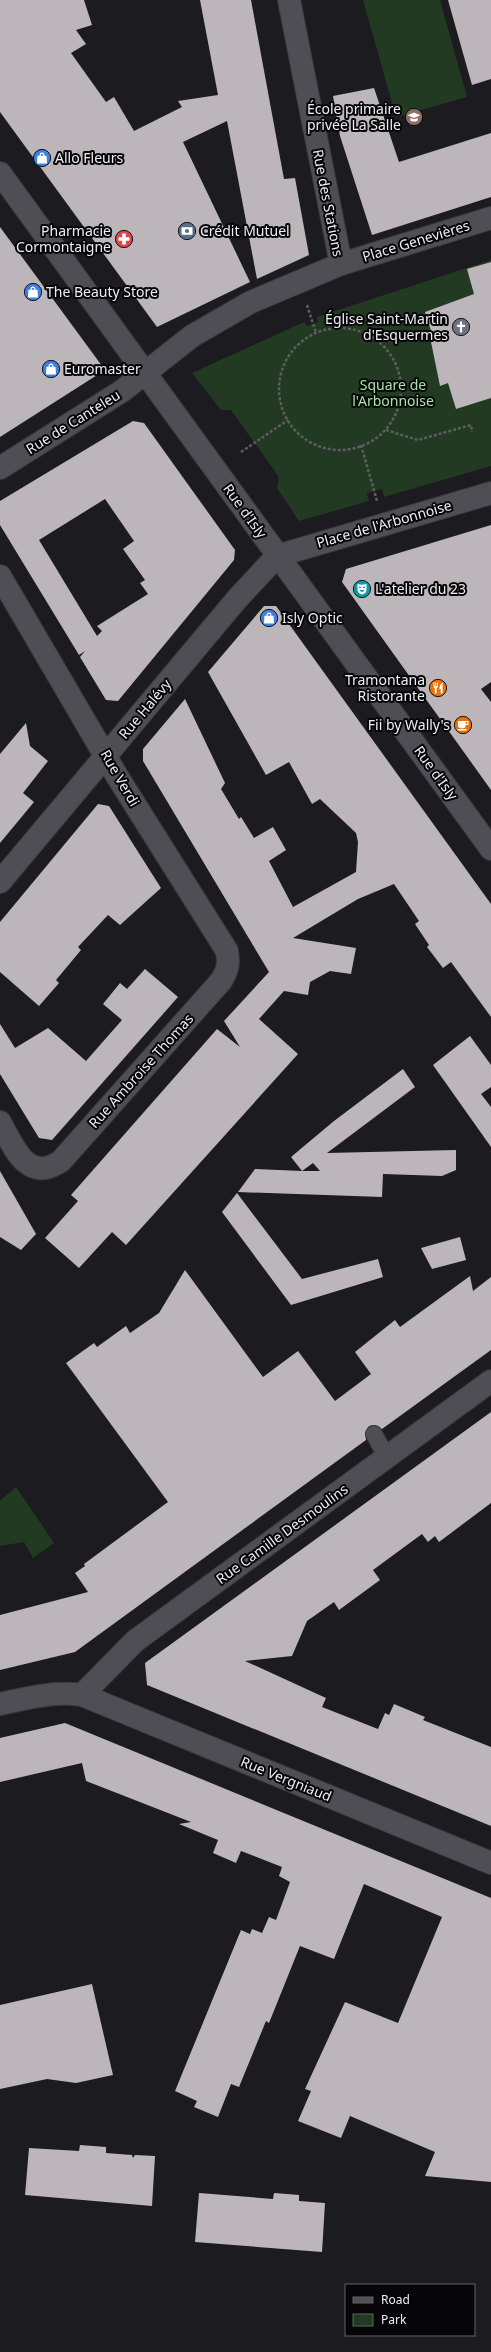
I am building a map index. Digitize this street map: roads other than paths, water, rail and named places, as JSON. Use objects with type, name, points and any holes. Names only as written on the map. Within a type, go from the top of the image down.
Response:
[{"type":"street","name":"Rue des Stations","points":[[289,0],[341,264]]},
{"type":"street","name":"Rue d'Isly","points":[[0,173],[491,849]]},
{"type":"street","name":"Place Genevières","points":[[341,264],[491,218]]},
{"type":"street","points":[[145,374],[192,336],[251,302],[341,264]]},
{"type":"street","name":"Rue de Canteleu","points":[[0,468],[145,374]]},
{"type":"street","name":"Place de l'Arbonnoise","points":[[277,556],[491,493]]},
{"type":"street","name":"Rue Halévy","points":[[0,882],[253,580],[277,556]]},
{"type":"street","name":"Rue Verdi","points":[[0,576],[117,776],[227,951],[228,971],[221,981]]},
{"type":"street","name":"Rue Ambroise Thomas","points":[[0,1122],[22,1160],[32,1166],[53,1166],[61,1160],[221,981]]},
{"type":"street","name":"Rue Camille Desmoulins","points":[[82,1695],[135,1641],[491,1382]]},
{"type":"street","name":"Rue Vergniaud","points":[[0,1704],[42,1695],[67,1693],[82,1695],[491,1863]]},
{"type":"lane","points":[[374,1434],[387,1458]]},
{"type":"place","name":"École primaire privée La Salle","points":[[414,117]]},
{"type":"place","name":"Allo Fleurs","points":[[42,158]]},
{"type":"place","name":"Crédit Mutuel","points":[[187,231]]},
{"type":"place","name":"Pharmacie Cormontaigne","points":[[124,239]]},
{"type":"place","name":"The Beauty Store","points":[[33,292]]},
{"type":"place","name":"Église Saint-Martin d'Esquermes","points":[[461,327]]},
{"type":"place","name":"Euromaster","points":[[51,369]]},
{"type":"place","name":"L'atelier du 23","points":[[362,589]]},
{"type":"place","name":"Isly Optic","points":[[269,618]]},
{"type":"place","name":"Tramontana Ristorante","points":[[438,688]]},
{"type":"place","name":"Fii by Wally's","points":[[463,725]]},
{"type":"park label","name":"Square de l'Arbonnoise","points":[[393,394]]}]
